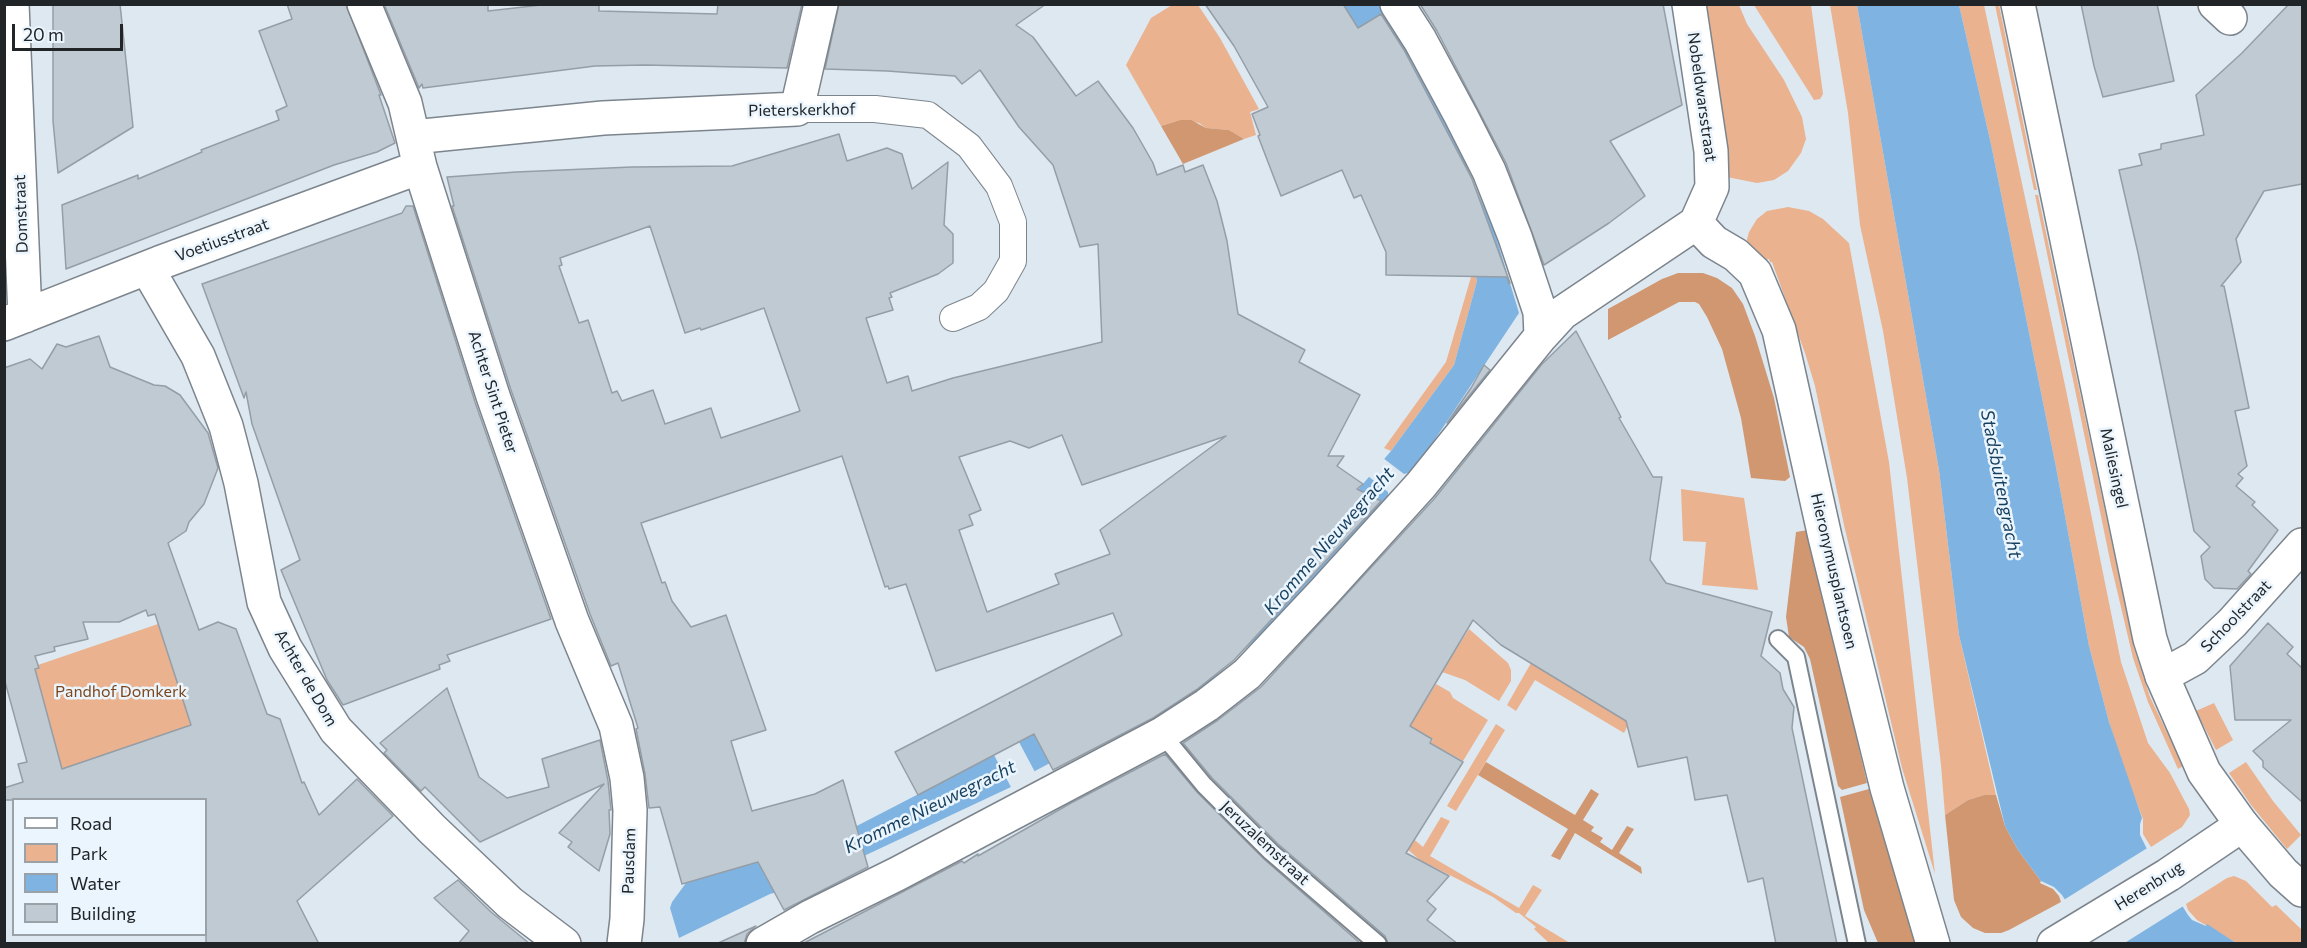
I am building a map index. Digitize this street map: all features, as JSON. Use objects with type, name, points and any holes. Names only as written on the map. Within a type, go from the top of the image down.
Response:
[{"type":"street","name":"Domstraat","points":[[12,4],[15,320]]},
{"type":"street","name":"Achter Sint Pieter","points":[[364,4],[405,103],[417,152],[501,419],[572,621],[616,726],[627,778]]},
{"type":"street","points":[[797,109],[821,4]]},
{"type":"street","points":[[1397,4],[1425,50],[1489,171],[1515,237],[1540,312],[1541,336]]},
{"type":"street","name":"Nobeldwarsstraat","points":[[1689,4],[1711,151],[1712,186],[1696,223]]},
{"type":"street","name":"Maliesingel","points":[[2018,4],[2150,639],[2162,676],[2205,772],[2242,825],[2283,873],[2302,890]]},
{"type":"street","name":"Pieterskerkhof","points":[[417,152],[603,118],[797,109],[875,108],[927,115],[969,146],[999,186],[1013,222],[1012,261],[996,291],[979,307],[953,318]]},
{"type":"street","name":"Voetiusstraat","points":[[15,320],[147,268],[417,152]]},
{"type":"street","points":[[763,944],[798,923],[897,874],[1162,734],[1208,705],[1247,674],[1421,485],[1541,336],[1562,314],[1696,223]]},
{"type":"street","name":"Hieronymusplantsoen","points":[[1696,223],[1714,242],[1737,255],[1755,273],[1779,330],[1825,537],[1887,788],[1933,944]]},
{"type":"street","name":"Achter de Dom","points":[[147,268],[198,356],[226,426],[241,483],[264,602],[290,658],[336,730],[432,829],[510,903],[564,944]]},
{"type":"street","name":"Schoolstraat","points":[[2162,676],[2195,658],[2232,623],[2302,545]]},
{"type":"street","name":"Pausdam","points":[[624,944],[630,845],[627,778]]},
{"type":"street","name":"Herenbrug","points":[[2066,937],[2168,875],[2242,825]]},
{"type":"lane","points":[[1778,639],[1796,657],[1857,944]]},
{"type":"lane","name":"Jeruzalemstraat","points":[[1162,734],[1204,785],[1271,852],[1378,944]]},
{"type":"green space","points":[[1172,5],[1198,5],[1220,38],[1259,109],[1250,112],[1256,135],[1244,139],[1229,130],[1206,128],[1199,123],[1180,120],[1161,126],[1126,65],[1151,18]]},
{"type":"green space","points":[[1699,5],[1739,5],[1747,24],[1784,80],[1802,117],[1806,139],[1801,153],[1788,171],[1774,180],[1757,183],[1727,177]]},
{"type":"green space","points":[[1754,5],[1811,5],[1823,94],[1820,99],[1814,100]]},
{"type":"green space","points":[[1830,5],[1857,5],[1939,470],[1959,635],[1996,795],[1984,795],[1968,800],[1945,815],[1907,478],[1883,331],[1860,225],[1848,113]]},
{"type":"green space","points":[[1959,5],[1984,5],[2121,662],[2148,743],[2170,773],[2189,809],[2190,815],[2182,827],[2151,847],[2143,834],[2143,819],[2124,771],[2089,646],[2056,467],[1991,144]]},
{"type":"green space","points":[[1995,5],[1999,5],[2037,190],[2034,190]]},
{"type":"green space","points":[[2035,195],[2038,195],[2134,648],[2150,697],[2183,766],[2178,769],[2148,702],[2133,658],[2111,565]]},
{"type":"green space","points":[[1788,207],[1809,211],[1823,219],[1849,243],[1889,462],[1935,874],[1902,768],[1844,525],[1815,386],[1805,353],[1772,262],[1769,259],[1761,261],[1745,247],[1749,232],[1757,219],[1767,211]]},
{"type":"green space","points":[[1471,277],[1476,277],[1477,281],[1454,365],[1391,451],[1384,448],[1446,362]]},
{"type":"green space","points":[[1681,489],[1744,498],[1758,590],[1702,585],[1706,542],[1683,541]]},
{"type":"green space","name":"Pandhof Domkerk","points":[[158,624],[191,725],[62,769],[35,670],[39,668],[38,665]]},
{"type":"green space","points":[[1469,629],[1508,663],[1511,670],[1511,681],[1499,701],[1465,680],[1442,672]]},
{"type":"green space","points":[[1531,663],[1626,721],[1627,727],[1624,733],[1535,680],[1516,711],[1507,705]]},
{"type":"green space","points":[[1436,684],[1450,692],[1453,698],[1488,720],[1463,761],[1431,743],[1433,739],[1410,726]]},
{"type":"green space","points":[[2214,703],[2233,740],[2216,750],[2196,711]]},
{"type":"green space","points":[[1496,724],[1505,730],[1456,811],[1447,806]]},
{"type":"green space","points":[[2246,762],[2273,801],[2301,835],[2287,849],[2251,805],[2229,773]]},
{"type":"green space","points":[[1359,793],[1423,847],[1441,817],[1450,821],[1430,856],[1519,908],[1533,885],[1542,890],[1525,916],[1570,943],[1549,943],[1534,929],[1536,927],[1519,913],[1493,897],[1420,860],[1349,800]]},
{"type":"green space","points":[[2234,876],[2246,881],[2272,907],[2276,905],[2302,930],[2302,943],[2236,943],[2197,920],[2186,904]]},
{"type":"shaded area","points":[[1180,120],[1191,120],[1206,128],[1229,130],[1244,139],[1183,164],[1161,126]]},
{"type":"shaded area","points":[[1678,273],[1703,273],[1717,278],[1732,288],[1743,304],[1774,398],[1790,477],[1785,481],[1751,478],[1741,418],[1722,349],[1699,304],[1679,302],[1608,340],[1608,309],[1662,279]]},
{"type":"shaded area","points":[[1808,530],[1867,783],[1842,790],[1838,786],[1810,659],[1804,647],[1789,637],[1786,617],[1796,532]]},
{"type":"shaded area","points":[[1486,762],[1575,815],[1591,789],[1599,794],[1583,820],[1594,827],[1591,831],[1603,838],[1600,842],[1612,850],[1627,826],[1634,829],[1619,853],[1641,867],[1642,874],[1575,833],[1560,860],[1551,856],[1568,829],[1478,775]]},
{"type":"shaded area","points":[[1869,789],[1915,943],[1878,943],[1864,910],[1840,797]]},
{"type":"shaded area","points":[[1984,795],[1996,795],[2005,826],[2018,850],[2041,881],[2040,883],[2053,889],[2061,902],[2001,933],[1985,933],[1973,928],[1961,917],[1954,900],[1945,815],[1968,800]]},
{"type":"water","name":"Kromme Nieuwegracht","points":[[1343,5],[1379,5],[1401,39],[1455,139],[1494,230],[1519,313],[1414,471],[1280,617],[1199,691],[1193,687],[1035,771],[1011,787],[800,886],[770,894],[679,938],[670,908],[686,883],[849,830],[1050,726],[1328,525],[1391,451],[1454,365],[1477,281],[1476,277]]},
{"type":"water","name":"Stadsbuitengracht","points":[[1857,5],[1959,5],[1991,144],[2056,467],[2089,646],[2109,722],[2142,818],[2140,835],[2192,920],[2206,926],[2207,924],[2236,943],[2092,943],[2062,895],[2054,887],[2041,881],[2018,850],[2005,826],[1959,635],[1939,470]]},
{"type":"pier","points":[[1383,458],[1404,474],[1416,471],[1388,502],[1388,492],[1368,476]]},
{"type":"pier","points":[[1019,742],[1036,774],[1012,789],[994,755]]},
{"type":"pier","points":[[2149,847],[2185,905],[2123,944],[2089,944],[2062,901]]},
{"type":"building","points":[[53,4],[120,4],[133,127],[58,173],[53,121]]},
{"type":"building","points":[[287,4],[346,4],[381,95],[379,95],[395,143],[377,152],[334,165],[66,269],[62,205],[138,175],[138,179],[202,152],[201,150],[279,120],[276,111],[287,106],[259,31],[292,19]]},
{"type":"building","points":[[384,4],[488,4],[488,11],[550,4],[599,4],[599,11],[717,14],[718,4],[802,4],[787,68],[595,66],[423,88],[422,84],[419,88]]},
{"type":"building","points":[[839,4],[1046,4],[1016,25],[1033,37],[1076,96],[1098,81],[1133,128],[1153,163],[1157,175],[1183,165],[1185,172],[1203,165],[1217,201],[1227,241],[1238,314],[1305,350],[1299,362],[1360,395],[1328,456],[1344,456],[1337,466],[1363,484],[1357,489],[1381,501],[1234,660],[1196,690],[1153,718],[1053,770],[1034,734],[918,795],[895,752],[1122,635],[1113,613],[936,671],[906,584],[889,589],[888,586],[885,587],[842,456],[641,523],[662,583],[665,582],[672,601],[691,627],[726,615],[766,730],[731,741],[752,811],[815,794],[843,780],[868,867],[784,910],[758,862],[682,884],[660,807],[649,808],[636,729],[638,728],[618,663],[611,666],[590,614],[511,390],[452,206],[454,206],[447,177],[632,167],[732,166],[839,134],[847,161],[887,148],[902,154],[912,189],[948,162],[944,225],[953,234],[953,263],[938,274],[890,293],[892,297],[889,298],[893,310],[866,318],[887,383],[908,376],[912,391],[953,378],[1102,342],[1098,244],[1080,247],[1053,165],[1019,127],[980,70],[962,84],[955,76],[825,69]],"holes":[[[650,226],[685,333],[700,328],[701,330],[764,308],[800,411],[721,438],[711,408],[665,424],[653,390],[622,401],[617,391],[612,393],[588,320],[579,323],[559,266],[562,265],[560,258]],[[1062,435],[1082,485],[1226,436],[1100,530],[1110,554],[1055,574],[1059,584],[987,612],[959,530],[973,525],[969,515],[981,510],[959,457],[1010,441],[1029,448]]]},
{"type":"building","points":[[1205,4],[1343,4],[1358,28],[1381,14],[1404,50],[1472,179],[1510,283],[1507,277],[1386,275],[1386,252],[1361,195],[1354,198],[1342,170],[1281,196],[1252,114],[1268,107],[1234,46]]},
{"type":"building","points":[[1420,4],[1663,4],[1682,105],[1610,141],[1645,196],[1609,223],[1544,265],[1506,163],[1437,31]]},
{"type":"building","points":[[2081,4],[2157,4],[2174,81],[2103,97]]},
{"type":"building","points":[[2289,4],[2302,4],[2302,184],[2264,191],[2236,239],[2241,262],[2221,286],[2224,286],[2249,408],[2235,411],[2247,466],[2238,474],[2243,478],[2236,486],[2255,502],[2252,505],[2278,530],[2248,571],[2251,574],[2237,589],[2214,588],[2205,579],[2201,556],[2210,547],[2194,531],[2119,170],[2142,165],[2139,154],[2161,149],[2161,144],[2204,135],[2196,95],[2242,53]]},
{"type":"building","points":[[406,206],[413,206],[475,402],[551,619],[447,655],[450,661],[439,665],[440,669],[343,705],[327,680],[281,570],[300,560],[252,424],[246,392],[244,398],[202,284],[402,213]]},
{"type":"building","points":[[1576,331],[1621,417],[1619,418],[1653,477],[1662,477],[1650,560],[1666,583],[1772,612],[1761,656],[1780,673],[1783,689],[1794,707],[1792,728],[1837,944],[1776,944],[1763,878],[1748,882],[1727,795],[1695,800],[1687,757],[1638,767],[1626,721],[1501,645],[1473,620],[1410,726],[1432,739],[1430,743],[1463,762],[1406,853],[1449,876],[1427,901],[1436,909],[1427,920],[1458,944],[1388,944],[1385,936],[1278,844],[1212,778],[1183,743],[1261,687],[1435,498],[1542,364]]},
{"type":"building","points":[[99,336],[110,367],[154,385],[165,386],[180,395],[208,433],[218,468],[204,504],[189,522],[186,531],[168,543],[199,630],[218,622],[236,629],[267,714],[280,719],[302,783],[304,782],[319,815],[357,779],[393,816],[297,901],[319,944],[206,944],[207,798],[12,798],[12,800],[4,800],[4,788],[23,782],[18,764],[27,762],[4,678],[4,368],[30,359],[42,369],[57,344],[66,347]],"holes":[[[146,610],[148,616],[155,614],[191,725],[62,769],[35,669],[39,668],[35,656],[55,651],[54,647],[88,639],[83,622],[119,622]]]},
{"type":"building","points":[[1484,365],[1490,370],[1447,423],[1471,388]]},
{"type":"building","points":[[2268,623],[2293,647],[2287,654],[2302,668],[2302,802],[2263,767],[2263,761],[2253,751],[2291,720],[2235,720],[2230,666]]},
{"type":"building","points":[[447,688],[479,777],[507,798],[549,787],[542,759],[600,740],[611,810],[609,810],[610,834],[599,871],[568,847],[572,842],[559,833],[604,784],[480,842],[425,787],[421,791],[384,753],[387,750],[380,743]]},
{"type":"building","points":[[1165,754],[1197,792],[1264,859],[1361,944],[802,944],[962,861],[964,863],[978,854],[978,856],[1071,803]]},
{"type":"building","points":[[458,880],[491,912],[530,944],[458,944],[469,931],[434,898]]},
{"type":"building","points":[[756,926],[747,934],[744,944],[716,944]]}]
